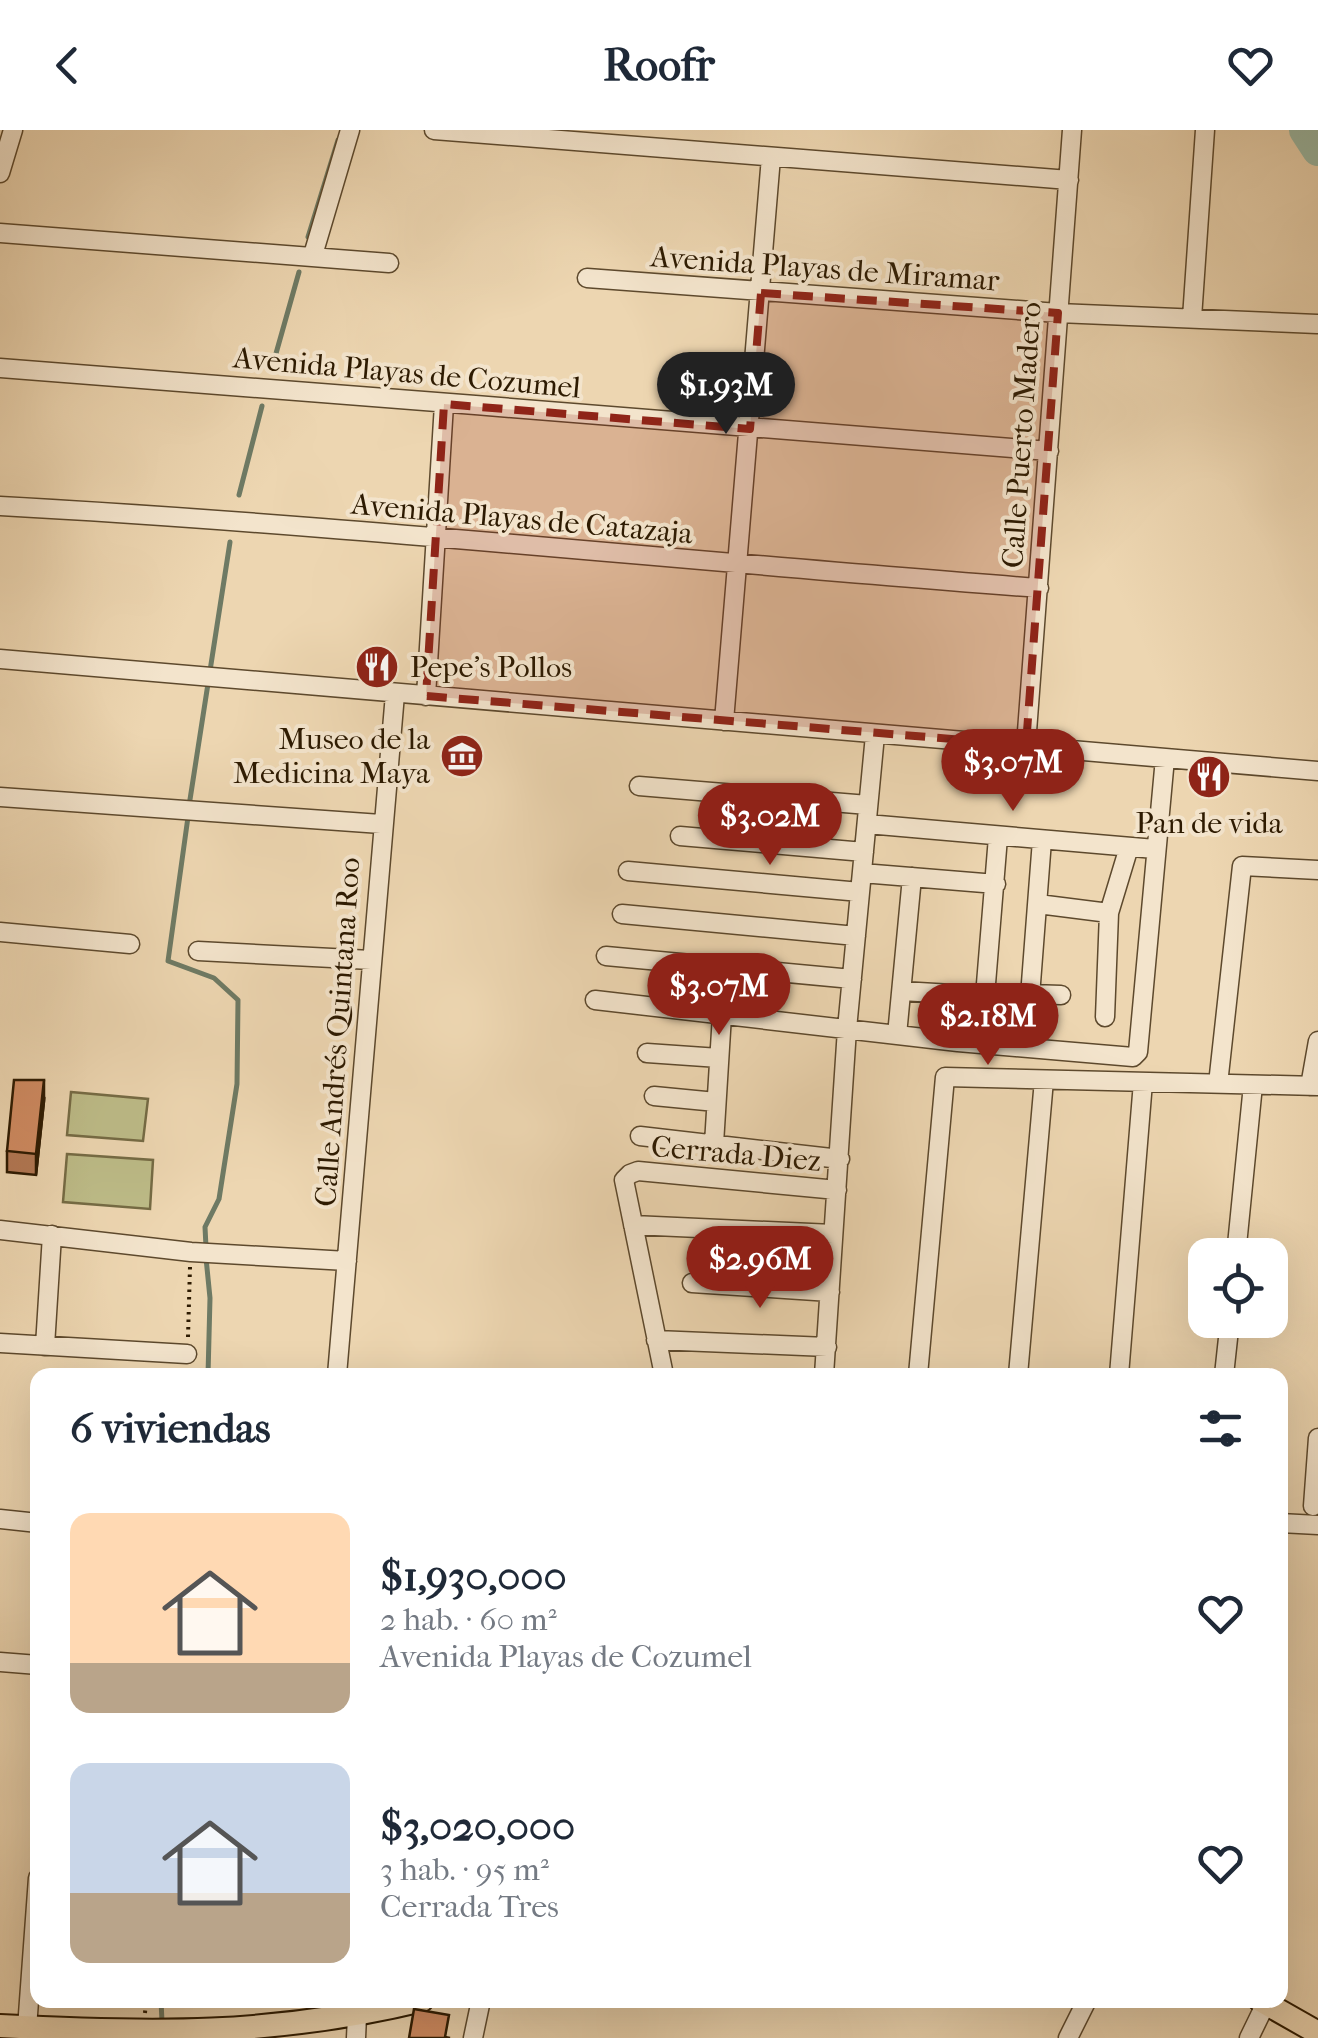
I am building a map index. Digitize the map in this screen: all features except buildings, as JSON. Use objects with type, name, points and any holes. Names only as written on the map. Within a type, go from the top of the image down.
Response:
[{"type":"main road","points":[[0,2026],[161,2033],[357,2027],[403,2008]]},
{"type":"main road","points":[[1273,2008],[1318,2034]]},
{"type":"street","points":[[0,173],[14,130]]},
{"type":"street","points":[[304,254],[350,130]]},
{"type":"street","points":[[434,130],[1068,180]]},
{"type":"street","name":"Calle Puerto Madero","points":[[1026,745],[1072,130]]},
{"type":"street","points":[[1192,318],[1205,130]]},
{"type":"street","points":[[724,721],[771,157]]},
{"type":"street","points":[[0,233],[389,262]]},
{"type":"street","name":"Avenida Playas de Miramar","points":[[587,278],[1058,314],[1317,324]]},
{"type":"street","name":"Avenida Playas de Cozumel","points":[[0,368],[1049,452]]},
{"type":"street","points":[[426,696],[444,404]]},
{"type":"street","name":"Avenida Playas de Catazaja","points":[[0,506],[250,520],[437,540],[1039,588]]},
{"type":"street","points":[[0,659],[1318,771]]},
{"type":"street","name":"Calle Andrés Quintana Roo","points":[[339,1368],[395,694]]},
{"type":"street","points":[[825,1368],[848,1029],[875,735]]},
{"type":"street","points":[[595,1000],[1133,1057],[1138,1052],[1165,758]]},
{"type":"street","points":[[638,786],[868,815],[998,837],[1155,849]]},
{"type":"street","points":[[0,797],[382,824]]},
{"type":"street","points":[[680,836],[864,852]]},
{"type":"street","points":[[902,991],[984,996],[998,837]]},
{"type":"street","points":[[1026,1048],[1042,840]]},
{"type":"street","points":[[1105,1017],[1109,914],[1129,848]]},
{"type":"street","points":[[1218,1084],[1242,866],[1318,870]]},
{"type":"street","points":[[628,871],[861,882],[912,877],[996,884]]},
{"type":"street","points":[[897,1035],[912,877]]},
{"type":"street","points":[[1038,904],[1109,914]]},
{"type":"street","points":[[622,914],[856,936]]},
{"type":"street","points":[[0,932],[130,944]]},
{"type":"street","points":[[198,952],[371,960]]},
{"type":"street","points":[[606,956],[852,979]]},
{"type":"street","points":[[1030,994],[1060,995]]},
{"type":"street","points":[[714,1144],[722,1014]]},
{"type":"street","points":[[919,1368],[945,1078],[1314,1086],[1318,1041]]},
{"type":"street","points":[[647,1054],[720,1058]]},
{"type":"street","points":[[1019,1368],[1044,1080]]},
{"type":"street","points":[[1120,1368],[1143,1082]]},
{"type":"street","points":[[1238,1238],[1253,1084]]},
{"type":"street","points":[[654,1096],[716,1102]]},
{"type":"street","points":[[640,1136],[840,1159]]},
{"type":"street","name":"Cerrada Diez","points":[[633,1225],[624,1180],[638,1171],[837,1190]]},
{"type":"street","points":[[662,1368],[633,1225],[834,1234]]},
{"type":"street","points":[[0,1230],[191,1252],[348,1261]]},
{"type":"street","points":[[45,1346],[52,1235]]},
{"type":"street","points":[[692,1283],[830,1292]]},
{"type":"street","points":[[1225,1368],[1228,1338]]},
{"type":"street","points":[[656,1340],[827,1347]]},
{"type":"street","points":[[0,1343],[187,1354]]},
{"type":"street","points":[[1288,1521],[1316,1516],[1318,1438]]},
{"type":"street","points":[[0,1519],[30,1522]]},
{"type":"street","points":[[0,1662],[30,1665]]},
{"type":"street","points":[[27,2028],[30,1987]]},
{"type":"street","points":[[474,2038],[480,2008]]},
{"type":"street","points":[[1068,2038],[1083,2008]]},
{"type":"street","points":[[1248,2038],[1260,2008]]},
{"type":"path","points":[[187,1354],[191,1252]]},
{"type":"highlighted area","points":[[761,293],[1058,313],[1026,745],[426,696],[444,404],[750,429]]},
{"type":"shaded area","points":[[71,1092],[148,1099],[143,1141],[67,1135]]},
{"type":"shaded area","points":[[67,1154],[153,1160],[150,1209],[63,1202]]},
{"type":"waterway","points":[[1305,130],[1318,150]]},
{"type":"waterway","points":[[308,237],[338,140]]},
{"type":"waterway","points":[[275,357],[299,272]]},
{"type":"waterway","points":[[239,495],[262,406]]},
{"type":"waterway","points":[[189,806],[230,542]]},
{"type":"waterway","points":[[188,817],[168,961],[214,978],[238,1000],[237,1084],[219,1199],[205,1227],[206,1247]]},
{"type":"waterway","points":[[206,1258],[210,1298],[208,1368]]},
{"type":"waterway","points":[[161,2008],[162,2022]]},
{"type":"place","name":"Pepe’s Pollos","points":[[377,667]]},
{"type":"place","name":"Museo de la Medicina Maya","points":[[462,756]]},
{"type":"place","name":"Pan de vida","points":[[1209,777]]}]
